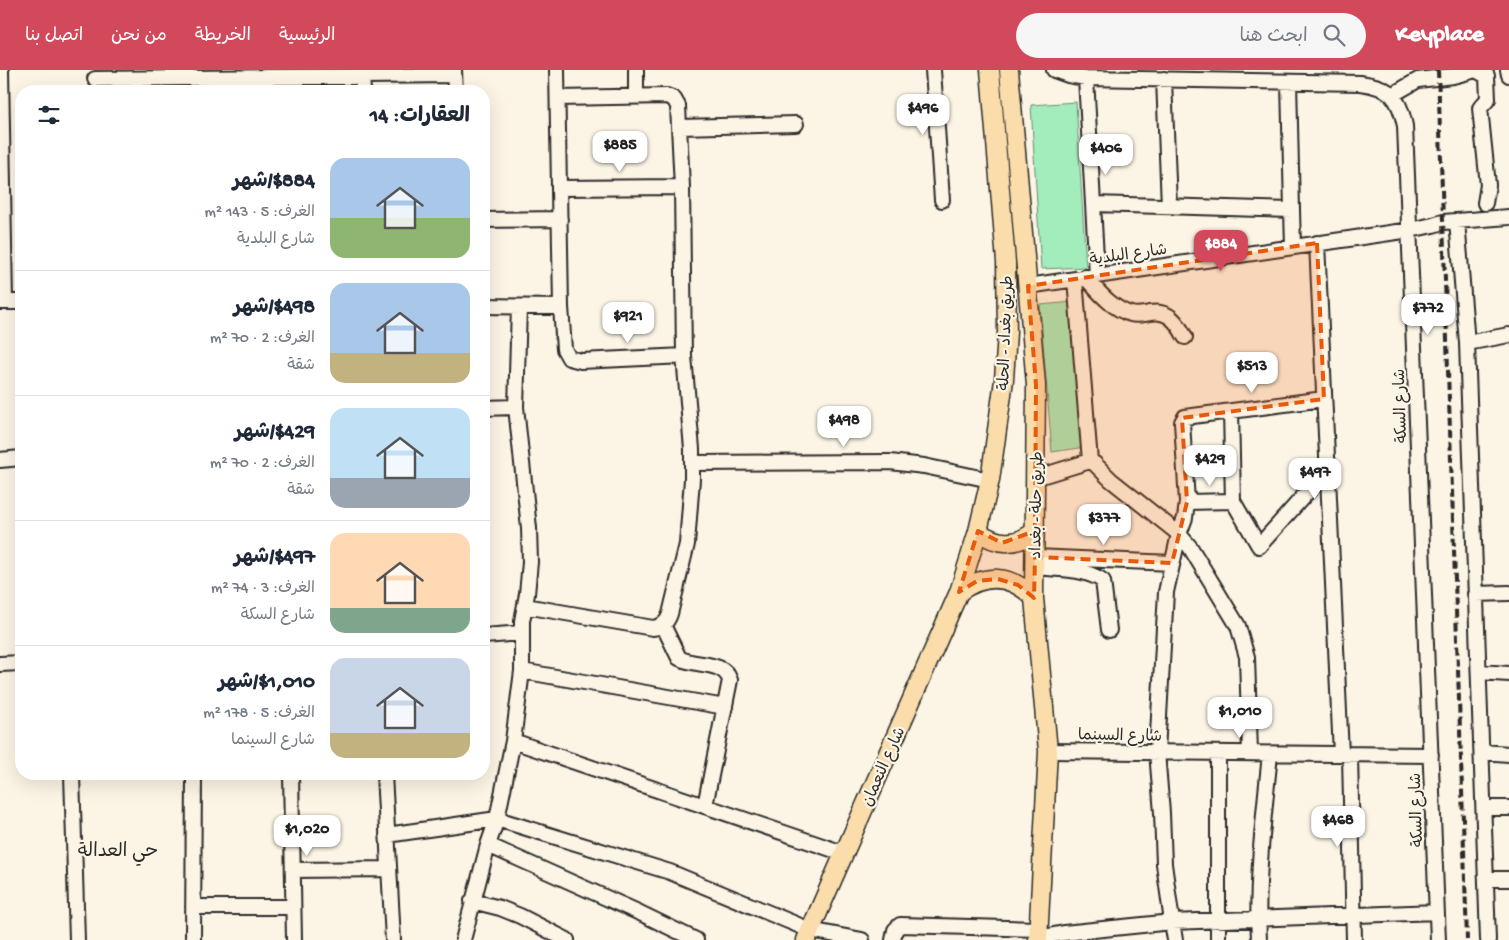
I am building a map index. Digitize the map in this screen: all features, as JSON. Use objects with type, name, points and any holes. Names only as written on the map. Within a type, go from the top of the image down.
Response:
[{"type":"main road","name":"طريق بغداد - الحلة","points":[[959,592],[978,532],[990,480],[1004,380],[1007,332],[1006,262],[990,70]]},
{"type":"main road","name":"طريق حلة - بغداد","points":[[1009,70],[1036,386],[1034,598],[1048,751],[1038,936]]},
{"type":"main road","points":[[978,532],[985,537],[1002,543],[1020,541],[1035,532]]},
{"type":"main road","points":[[959,592],[977,581],[998,579],[1018,584],[1034,598]]},
{"type":"main road","name":"شارع النعمان","points":[[808,935],[959,592]]},
{"type":"street","points":[[1,70],[3,302]]},
{"type":"street","points":[[557,70],[564,349],[570,358],[581,361],[684,356]]},
{"type":"street","points":[[636,70],[636,96]]},
{"type":"street","points":[[933,70],[942,200]]},
{"type":"street","points":[[1054,70],[1086,78],[1360,83],[1378,86],[1392,95],[1418,80],[1453,76],[1476,70],[1487,76],[1488,82],[1488,100],[1480,108],[1488,185],[1485,203]]},
{"type":"street","points":[[1508,70],[1509,75]]},
{"type":"street","points":[[95,80],[454,73]]},
{"type":"street","points":[[362,76],[363,85]]},
{"type":"street","points":[[1086,78],[1094,204],[1086,277],[1090,461]]},
{"type":"street","points":[[1164,79],[1168,206]]},
{"type":"street","points":[[1289,82],[1293,247]]},
{"type":"street","name":"شارع السكة","points":[[1392,95],[1402,109],[1406,126],[1438,940]]},
{"type":"street","points":[[525,606],[653,628],[663,625],[669,618],[686,552],[689,528],[692,463],[684,356],[682,188],[678,106],[674,100],[667,96],[558,98]]},
{"type":"street","points":[[680,127],[796,124]]},
{"type":"street","points":[[559,188],[682,188]]},
{"type":"street","points":[[1094,204],[1292,210]]},
{"type":"street","name":"شارع البلدية","points":[[1028,286],[1410,230],[1442,222],[1509,218]]},
{"type":"street","points":[[490,220],[560,219]]},
{"type":"street","points":[[1457,221],[1467,343],[1488,940]]},
{"type":"street","points":[[1317,243],[1324,399],[1346,754],[1354,940]]},
{"type":"street","points":[[1086,277],[1106,300],[1118,308],[1131,314],[1152,312],[1164,313],[1172,317],[1185,338]]},
{"type":"street","points":[[490,306],[562,307]]},
{"type":"street","points":[[463,940],[472,901],[497,819],[513,741],[522,671],[521,633],[529,579],[530,545],[516,408],[519,307]]},
{"type":"street","points":[[1467,343],[1509,335]]},
{"type":"street","points":[[1175,940],[1164,864],[1157,752],[1166,592],[1178,534],[1185,518],[1187,502],[1182,422],[1185,417],[1191,416],[1324,399]]},
{"type":"street","points":[[490,408],[516,408]]},
{"type":"street","points":[[1231,411],[1233,501],[1259,546],[1328,469]]},
{"type":"street","points":[[0,460],[15,459]]},
{"type":"street","points":[[1035,478],[1090,461],[1178,534],[1190,547],[1238,626],[1248,657],[1250,753]]},
{"type":"street","points":[[692,463],[890,462],[924,466],[990,480]]},
{"type":"street","points":[[1187,502],[1233,501]]},
{"type":"street","points":[[1034,562],[1172,563]]},
{"type":"street","points":[[1034,562],[1082,572],[1103,581],[1109,630]]},
{"type":"street","points":[[1475,594],[1509,593]]},
{"type":"street","points":[[663,625],[679,658],[685,661],[721,668],[727,673],[730,684],[705,806]]},
{"type":"street","points":[[490,636],[521,633]]},
{"type":"street","points":[[0,664],[15,663]]},
{"type":"street","points":[[522,671],[725,708]]},
{"type":"street","points":[[1479,672],[1509,674]]},
{"type":"street","points":[[513,741],[843,853]]},
{"type":"street","name":"شارع السينما","points":[[1048,751],[1431,756]]},
{"type":"street","points":[[1482,752],[1509,754]]},
{"type":"street","points":[[1218,753],[1218,940]]},
{"type":"street","points":[[1258,940],[1260,861],[1270,754]]},
{"type":"street","points":[[72,780],[77,940]]},
{"type":"street","points":[[193,940],[194,780]]},
{"type":"street","points":[[291,780],[294,940]]},
{"type":"street","points":[[384,780],[393,940]]},
{"type":"street","points":[[1484,808],[1509,808]]},
{"type":"street","points":[[386,835],[497,819],[670,872],[808,935],[862,940]]},
{"type":"street","points":[[488,845],[696,940]]},
{"type":"street","points":[[293,870],[388,869]]},
{"type":"street","points":[[1486,879],[1509,879]]},
{"type":"street","points":[[472,901],[500,908],[520,916],[567,940]]},
{"type":"street","points":[[193,906],[293,906]]},
{"type":"street","points":[[893,940],[896,930],[900,925],[1038,936],[1172,922],[1437,912]]},
{"type":"highlighted area","points":[[1317,243],[1324,399],[1182,418],[1187,502],[1172,563],[1035,557],[1034,598],[1018,585],[998,579],[977,581],[959,592],[978,531],[1002,543],[1035,531],[1036,385],[1028,286]]},
{"type":"green space","points":[[1076,102],[1086,267],[1041,269],[1031,105]]},
{"type":"green space","points":[[1073,302],[1086,447],[1052,452],[1040,305]]},
{"type":"railway","points":[[1438,70],[1467,940]]},
{"type":"district","name":"حي العدالة","points":[[118,849]]}]
